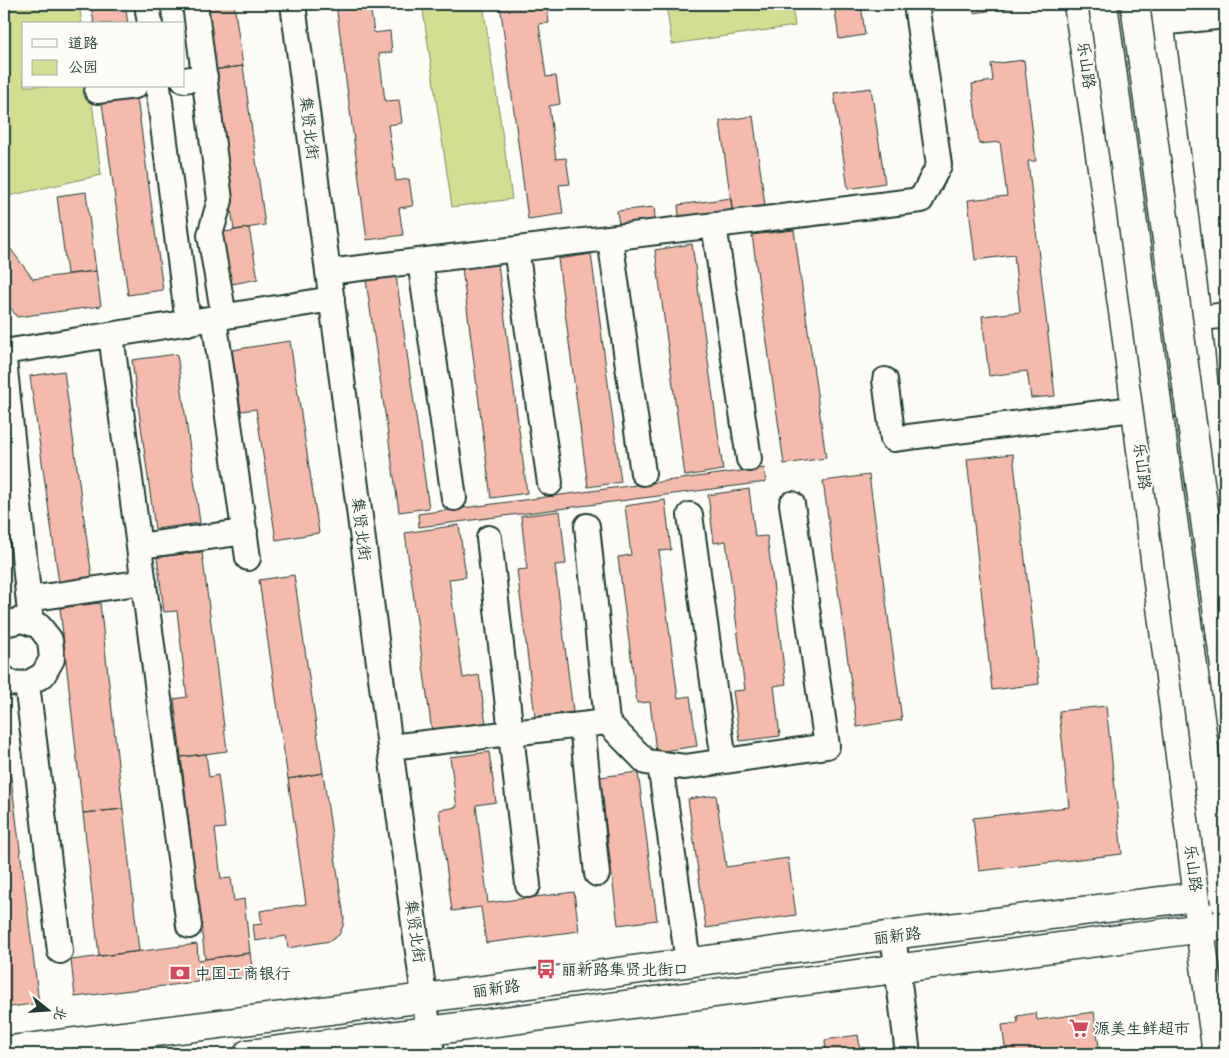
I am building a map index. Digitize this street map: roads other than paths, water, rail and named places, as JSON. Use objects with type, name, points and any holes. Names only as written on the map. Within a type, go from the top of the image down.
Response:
[{"type":"main road","name":"乐山路","points":[[1078,4],[1126,332],[1198,897],[1212,927],[1217,1054]]},
{"type":"main road","points":[[1103,4],[1225,902]]},
{"type":"main road","name":"乐山路","points":[[1111,4],[1184,403],[1225,872]]},
{"type":"main road","name":"乐山路","points":[[1126,4],[1184,403],[1225,739]]},
{"type":"main road","points":[[1135,4],[1225,666]]},
{"type":"main road","name":"乐山路","points":[[1158,14],[1197,318],[1184,403],[1225,541]]},
{"type":"main road","name":"乐山路","points":[[1212,927],[1225,895]]},
{"type":"main road","name":"丽新路","points":[[4,1051],[425,998],[893,935],[1225,895]]},
{"type":"main road","name":"丽新路","points":[[248,1054],[431,1043],[898,969],[1212,927]]},
{"type":"street","points":[[147,4],[150,22]]},
{"type":"street","points":[[195,4],[194,78],[220,200],[210,235],[248,558]]},
{"type":"street","name":"集贤北街","points":[[293,4],[390,747],[431,1043]]},
{"type":"street","points":[[328,272],[921,200],[939,164],[916,4]]},
{"type":"street","points":[[1158,14],[1225,16]]},
{"type":"street","points":[[98,91],[120,88]]},
{"type":"street","points":[[158,88],[188,323]]},
{"type":"street","points":[[714,225],[749,459]]},
{"type":"street","points":[[610,238],[643,473]]},
{"type":"street","points":[[516,249],[550,483]]},
{"type":"street","points":[[420,261],[454,498]]},
{"type":"street","points":[[4,352],[332,299]]},
{"type":"street","points":[[1197,318],[1225,315]]},
{"type":"street","points":[[111,335],[189,926]]},
{"type":"street","points":[[4,360],[31,623]]},
{"type":"street","points":[[885,380],[893,439],[1184,403]]},
{"type":"street","points":[[587,526],[607,722],[646,762],[685,767],[827,746],[792,504]]},
{"type":"street","points":[[690,515],[724,761]]},
{"type":"street","points":[[139,546],[245,532]]},
{"type":"street","points":[[489,538],[528,885]]},
{"type":"street","points":[[29,599],[144,582]]},
{"type":"street","points":[[4,624],[22,620],[39,626],[50,640],[52,658],[43,675],[27,684],[9,682],[4,678]]},
{"type":"street","points":[[27,684],[60,951]]},
{"type":"street","points":[[390,747],[607,722]]},
{"type":"street","points":[[582,725],[597,874]]},
{"type":"street","points":[[660,764],[688,962]]},
{"type":"street","points":[[893,935],[908,1054]]},
{"type":"place","name":"丽新路集贤北街口","points":[[546,969]]},
{"type":"place","name":"中国工商银行","points":[[180,973]]},
{"type":"place","name":"源美生鲜超市","points":[[1079,1028]]}]
